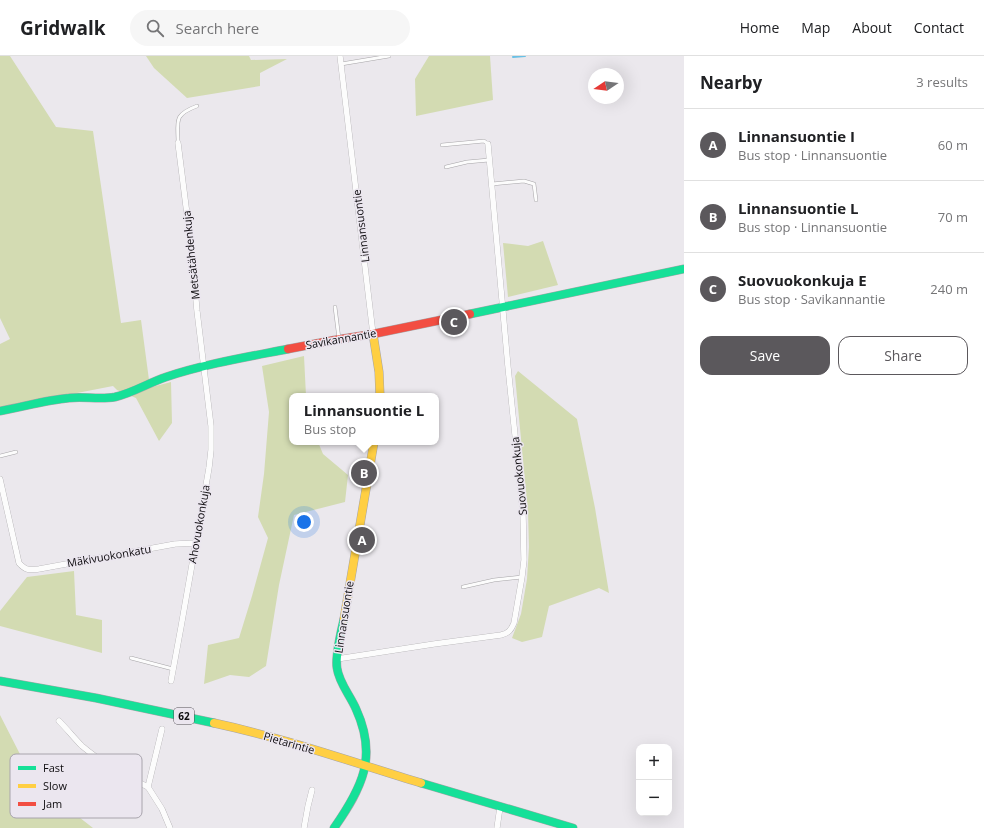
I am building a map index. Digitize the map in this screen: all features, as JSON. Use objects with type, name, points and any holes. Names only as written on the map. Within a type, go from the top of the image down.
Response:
[{"type":"street","name":"Linnansuontie","points":[[340,56],[374,334],[380,393]]},
{"type":"street","name":"Metsätähdenkuja","points":[[178,143],[204,366]]},
{"type":"street","name":"Suovuokonkuja","points":[[337,659],[506,634],[511,630],[514,623],[522,577],[524,546],[523,513],[488,144]]},
{"type":"street","name":"Savikannantie","points":[[0,411],[70,398],[98,399],[124,395],[136,391],[149,383],[204,366],[339,338],[374,334],[684,269]]},
{"type":"street","name":"Ahovuokonkuja","points":[[171,681],[211,450],[211,426],[204,366]]},
{"type":"street","name":"Linnansuontie","points":[[334,828],[357,793],[363,777],[365,765],[366,738],[364,728],[356,706],[340,678],[337,659],[373,445]]},
{"type":"street","points":[[0,479],[2,502]]},
{"type":"street","name":"Mäkivuokonkatu","points":[[2,502],[19,563],[27,570],[175,544],[196,543]]},
{"type":"street","name":"Pietarintie","points":[[0,681],[96,698],[242,729],[290,742],[469,798],[573,828]]},
{"type":"street","points":[[59,721],[82,746],[92,754]]},
{"type":"street","points":[[148,788],[162,729]]},
{"type":"street","points":[[142,785],[148,788],[162,809],[170,828]]},
{"type":"street","points":[[304,828],[312,790]]},
{"type":"street","points":[[497,828],[500,807]]},
{"type":"lane","points":[[341,64],[390,56]]},
{"type":"lane","points":[[178,143],[178,119],[180,115],[186,110],[197,106]]},
{"type":"lane","points":[[442,144],[484,142],[488,144]]},
{"type":"lane","points":[[446,167],[467,162],[489,160]]},
{"type":"lane","points":[[492,184],[524,181],[534,184],[536,200]]},
{"type":"lane","points":[[335,307],[339,338]]},
{"type":"lane","points":[[0,456],[16,452]]},
{"type":"lane","points":[[462,587],[494,580],[522,577]]},
{"type":"lane","points":[[131,658],[173,669]]},
{"type":"green space","points":[[0,56],[10,56],[56,127],[93,131],[121,323],[141,320],[149,380],[152,387],[171,382],[172,423],[159,441],[136,398],[117,390],[113,386],[0,408],[0,344],[10,339],[0,318]]},
{"type":"green space","points":[[146,56],[249,56],[251,60],[287,59],[260,73],[260,86],[187,98],[154,68]]},
{"type":"green space","points":[[429,56],[490,56],[493,100],[416,116],[415,79]]},
{"type":"green space","points":[[543,241],[558,285],[508,297],[503,243],[528,246]]},
{"type":"green space","points":[[304,356],[306,393],[289,393],[289,445],[319,445],[323,454],[348,475],[345,502],[294,515],[279,585],[266,666],[249,677],[230,675],[204,684],[208,645],[239,638],[268,538],[258,517],[264,474],[269,412],[262,366]]},
{"type":"green space","points":[[518,371],[577,419],[595,508],[609,593],[599,588],[549,606],[542,637],[522,642],[512,638],[521,614],[527,579],[529,547],[528,512],[515,376]]},
{"type":"green space","points":[[74,571],[76,615],[102,620],[102,653],[0,626],[0,611],[27,577]]},
{"type":"green space","points":[[0,715],[20,754],[10,754],[10,818],[80,818],[93,828],[0,828]]},
{"type":"waterway","points":[[513,57],[525,56]]},
{"type":"traffic: fast","points":[[470,314],[684,269]]},
{"type":"traffic: fast","points":[[0,411],[60,399],[115,397],[128,393],[159,379],[181,372],[226,361],[288,349]]},
{"type":"traffic: fast","points":[[334,828],[359,785],[364,772],[366,757],[366,742],[363,726],[354,704],[342,684],[337,668],[338,650],[344,619]]},
{"type":"traffic: fast","points":[[0,681],[96,698],[214,723]]},
{"type":"traffic: fast","points":[[421,783],[573,828]]},
{"type":"traffic: slow","points":[[373,334],[379,372],[380,393]]},
{"type":"traffic: slow","points":[[344,619],[373,445]]},
{"type":"traffic: slow","points":[[214,723],[292,743],[421,783]]},
{"type":"traffic: jam","points":[[288,349],[373,334],[470,314]]},
{"type":"place","name":"Suovuokonkuja E","points":[[454,322]]},
{"type":"place","name":"Linnansuontie L","points":[[364,473]]},
{"type":"place","name":"Linnansuontie I","points":[[362,540]]}]
